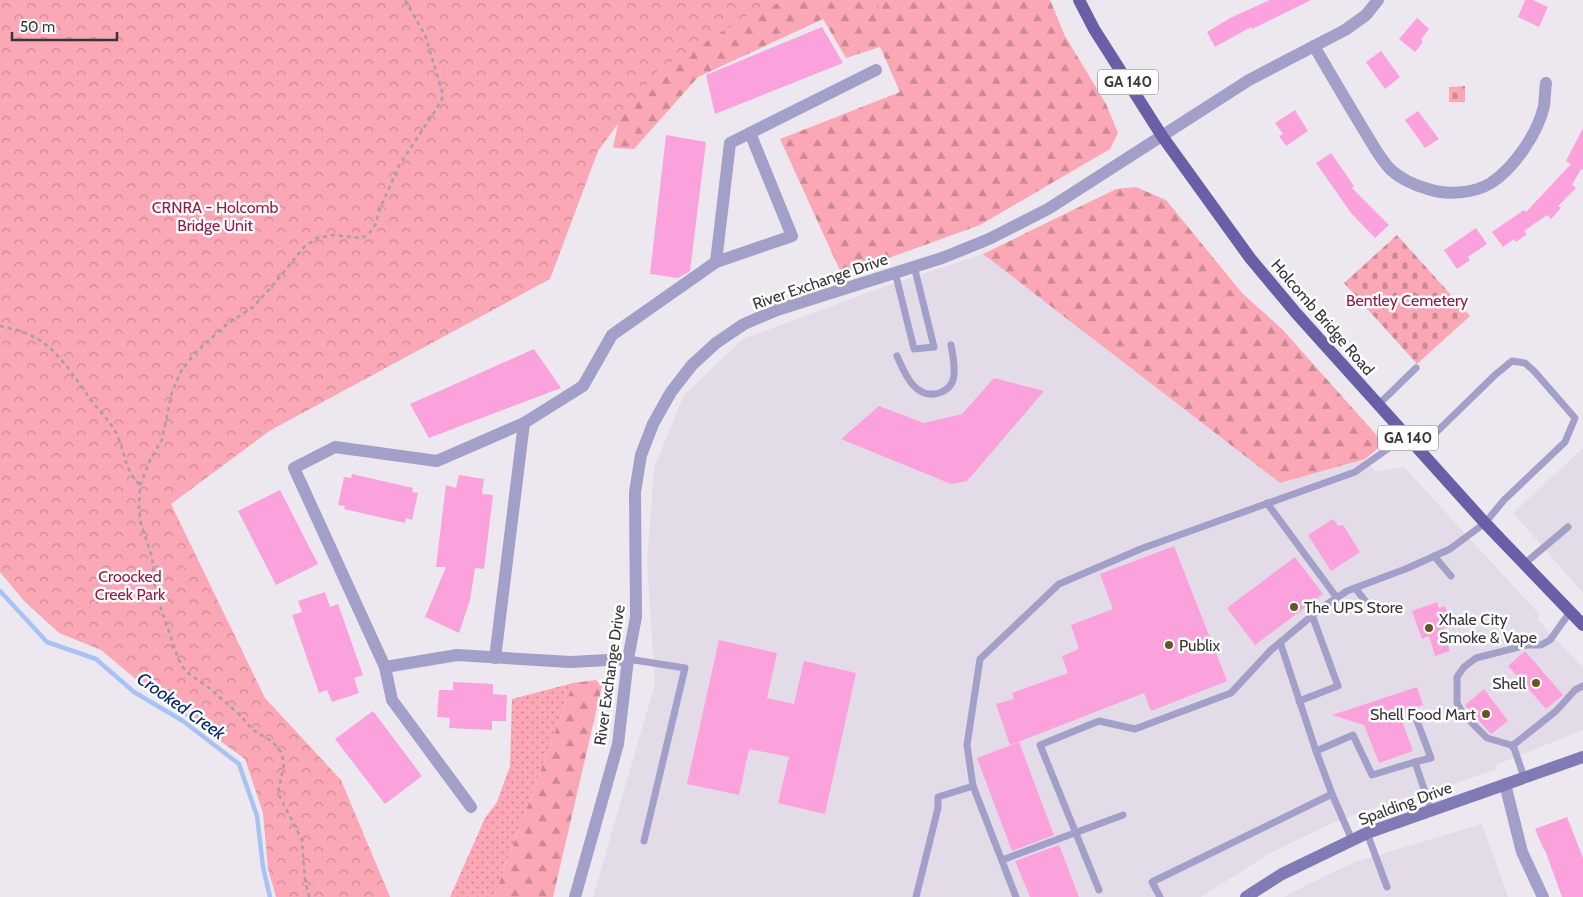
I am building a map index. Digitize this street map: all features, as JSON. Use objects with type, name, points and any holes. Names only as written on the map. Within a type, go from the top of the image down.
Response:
[{"type":"main road","name":"Holcomb Bridge Road","points":[[1079,0],[1094,29],[1162,136],[1250,258],[1296,313],[1406,436],[1485,523],[1583,625]]},
{"type":"main road","name":"Spalding Drive","points":[[1246,897],[1282,874],[1367,833],[1583,756]]},
{"type":"street","name":"River Exchange Drive","points":[[576,897],[618,744],[628,659],[636,617],[635,492],[641,455],[653,424],[671,392],[692,366],[710,348],[744,324],[777,310],[914,266],[990,239],[1048,209],[1249,80],[1345,30],[1366,14],[1378,0]]},
{"type":"street","points":[[1314,46],[1383,161],[1402,178],[1418,186],[1438,192],[1456,193],[1490,184],[1505,171],[1519,156],[1530,138],[1544,107],[1546,83]]},
{"type":"street","points":[[716,262],[730,143],[876,70]]},
{"type":"street","points":[[471,807],[392,700],[385,667],[294,468],[335,446],[437,460],[524,423],[583,386],[612,335],[716,262],[792,236],[750,133]]},
{"type":"street","points":[[495,658],[524,423]]},
{"type":"street","points":[[385,667],[457,655],[570,662],[628,659]]},
{"type":"street","points":[[1505,784],[1522,852],[1543,897]]},
{"type":"lane","points":[[895,272],[914,349],[934,347],[914,266]]},
{"type":"lane","points":[[898,356],[905,374],[916,389],[932,395],[946,391],[953,380],[954,364],[951,345]]},
{"type":"lane","points":[[1099,890],[1040,745],[1099,721],[1135,729],[1231,693],[1280,642],[1348,590],[1408,568],[1450,549],[1485,523],[1504,500],[1564,442],[1575,418],[1548,385],[1525,363],[1512,361],[1489,380],[1419,449]]},
{"type":"lane","points":[[1378,405],[1416,368]]},
{"type":"lane","points":[[1016,897],[973,786],[967,746],[980,660],[1059,584],[1143,548],[1355,472],[1406,436]]},
{"type":"lane","points":[[1267,503],[1337,598]]},
{"type":"lane","points":[[1524,564],[1568,527]]},
{"type":"lane","points":[[1434,556],[1451,576]]},
{"type":"lane","points":[[1355,588],[1370,607]]},
{"type":"lane","points":[[1512,746],[1487,738],[1463,714],[1457,703],[1457,677],[1464,667],[1476,658],[1527,645],[1541,645],[1550,640],[1570,612]]},
{"type":"lane","points":[[1299,701],[1338,686],[1312,616]]},
{"type":"lane","points":[[1280,642],[1316,751],[1352,840]]},
{"type":"lane","points":[[628,659],[685,668],[644,840]]},
{"type":"lane","points":[[1512,746],[1556,711],[1575,690],[1583,686]]},
{"type":"lane","points":[[1316,751],[1353,736],[1372,775],[1431,758],[1417,721]]},
{"type":"lane","points":[[1512,746],[1524,777]]},
{"type":"lane","points":[[1415,762],[1431,810]]},
{"type":"lane","points":[[916,897],[938,808],[938,796],[973,786]]},
{"type":"lane","points":[[1160,897],[1152,882],[1332,794]]},
{"type":"lane","points":[[1002,860],[1123,815]]},
{"type":"lane","points":[[1367,833],[1387,887]]},
{"type":"path","points":[[309,897],[305,879],[302,840],[278,793],[284,764],[282,752],[273,742],[253,730],[216,693],[188,673],[178,658],[156,594],[152,557],[139,511],[140,485],[151,458],[162,440],[172,392],[181,371],[196,352],[227,324],[252,307],[274,284],[304,247],[317,238],[333,235],[362,238],[369,234],[375,225],[400,164],[442,99],[442,91],[424,35],[406,0]]},
{"type":"path","points":[[0,326],[26,333],[43,344],[66,364],[92,402],[110,422],[118,437],[125,463],[133,478],[140,485]]},
{"type":"shaded area","points":[[983,254],[1280,483],[1365,459],[1376,472],[1404,467],[1540,615],[1537,619],[1583,668],[1583,730],[1496,765],[1497,769],[1445,787],[1373,808],[1330,824],[1267,855],[1201,897],[593,897],[655,684],[647,562],[654,468],[684,395],[743,339],[880,288]]},
{"type":"shaded area","points":[[1583,448],[1583,593],[1513,513]]},
{"type":"shaded area","points":[[1482,824],[1508,897],[1284,897],[1355,862]]},
{"type":"green space","name":"CRNRA - Holcomb Bridge Unit","points":[[0,0],[791,0],[761,8],[656,72],[598,151],[550,279],[271,430],[171,504],[265,698],[341,780],[390,897],[276,897],[268,869],[263,813],[245,759],[144,686],[101,650],[59,633],[24,601],[0,572]]},
{"type":"green space","points":[[644,0],[1050,0],[1065,36],[1106,104],[1118,133],[1110,149],[980,225],[842,275],[780,139],[900,92],[880,47],[846,58],[823,19],[698,77],[634,149],[613,148]]},
{"type":"green space","points":[[859,0],[874,0],[883,12]]},
{"type":"green space","points":[[1465,86],[1465,102],[1449,102],[1449,87]]},
{"type":"green space","points":[[1136,187],[1166,200],[1242,293],[1282,329],[1380,439],[1381,446],[1365,459],[1280,483],[983,254],[1116,189]]},
{"type":"green space","name":"Bentley Cemetery","points":[[1397,235],[1470,316],[1417,364],[1344,283]]},
{"type":"green space","points":[[596,680],[602,686],[553,897],[494,897],[573,683]]},
{"type":"green space","points":[[573,683],[494,897],[450,897],[485,818],[497,802],[510,766],[512,699]]},
{"type":"building","points":[[1270,0],[1311,0],[1252,29],[1251,27],[1215,47],[1207,32],[1230,18]]},
{"type":"building","points":[[1525,0],[1533,0],[1548,7],[1539,27],[1518,17]]},
{"type":"building","points":[[1417,18],[1429,29],[1421,39],[1423,42],[1415,52],[1399,39]]},
{"type":"building","points":[[822,27],[843,63],[715,114],[706,75]]},
{"type":"building","points":[[1381,51],[1400,77],[1385,89],[1366,62]]},
{"type":"building","points":[[1295,110],[1308,131],[1286,146],[1279,136],[1283,134],[1275,123]]},
{"type":"building","points":[[1418,111],[1439,139],[1425,148],[1405,120]]},
{"type":"building","points":[[1583,128],[1583,170],[1581,169],[1572,185],[1576,188],[1558,206],[1561,208],[1551,219],[1547,215],[1524,231],[1527,234],[1516,242],[1514,239],[1503,247],[1492,232],[1524,210],[1526,212],[1571,164],[1566,161]]},
{"type":"building","points":[[666,135],[706,142],[690,271],[678,278],[650,274]]},
{"type":"building","points":[[1331,153],[1354,186],[1352,188],[1389,225],[1375,238],[1351,213],[1316,163]]},
{"type":"building","points":[[1476,228],[1487,244],[1468,257],[1470,260],[1457,269],[1444,250]]},
{"type":"building","points":[[534,349],[561,388],[429,438],[410,404]]},
{"type":"building","points":[[994,378],[1044,391],[967,481],[951,484],[841,439],[879,406],[924,423],[962,414]]},
{"type":"building","points":[[352,474],[413,488],[412,492],[418,493],[412,520],[406,518],[405,523],[344,509],[345,506],[338,505],[344,477],[351,478]]},
{"type":"building","points":[[459,475],[484,479],[482,494],[493,495],[484,569],[475,568],[470,600],[459,633],[425,617],[446,567],[436,567],[446,485],[456,488]]},
{"type":"building","points":[[280,490],[318,564],[276,585],[238,511]]},
{"type":"building","points":[[1333,519],[1338,526],[1343,525],[1360,552],[1331,571],[1308,535]]},
{"type":"building","points":[[1174,546],[1227,681],[1151,711],[1144,693],[1010,745],[996,704],[1014,699],[1012,693],[1068,673],[1062,656],[1079,649],[1071,625],[1113,609],[1100,574]]},
{"type":"building","points":[[1295,557],[1323,594],[1255,645],[1227,608]]},
{"type":"building","points":[[325,592],[330,607],[338,604],[363,675],[354,678],[359,693],[332,702],[327,690],[319,693],[292,615],[302,612],[298,601]]},
{"type":"building","points":[[1437,602],[1439,608],[1445,606],[1452,626],[1442,629],[1450,651],[1435,656],[1429,636],[1422,639],[1412,611]]},
{"type":"building","points":[[719,640],[777,653],[767,698],[794,704],[804,661],[856,673],[825,814],[778,803],[789,757],[749,749],[739,795],[687,784]]},
{"type":"building","points":[[1525,651],[1563,695],[1546,709],[1508,666]]},
{"type":"building","points":[[453,682],[493,684],[493,694],[507,695],[506,721],[492,721],[492,730],[449,728],[450,718],[437,717],[439,690],[453,690]]},
{"type":"building","points":[[1417,687],[1423,705],[1399,713],[1413,751],[1379,763],[1364,725],[1332,715]]},
{"type":"building","points":[[1484,689],[1508,721],[1491,734],[1465,705]]},
{"type":"building","points":[[373,711],[422,776],[385,804],[335,739]]},
{"type":"building","points":[[1019,742],[1054,835],[1012,851],[977,758]]},
{"type":"building","points":[[1567,817],[1583,858],[1583,897],[1562,897],[1545,850],[1535,829]]},
{"type":"building","points":[[1059,845],[1079,897],[1030,897],[1015,861]]},
{"type":"waterway","name":"Crooked Creek","points":[[0,591],[47,642],[96,659],[134,692],[183,721],[239,764],[257,816],[263,867],[270,897]]},
{"type":"place","name":"The UPS Store","points":[[1294,607]]},
{"type":"place","name":"Xhale City Smoke & Vape","points":[[1429,628]]},
{"type":"place","name":"Publix","points":[[1169,645]]},
{"type":"place","name":"Shell","points":[[1536,683]]},
{"type":"place","name":"Shell Food Mart","points":[[1486,714]]},
{"type":"park label","name":"Croocked Creek Park","points":[[130,585]]}]
